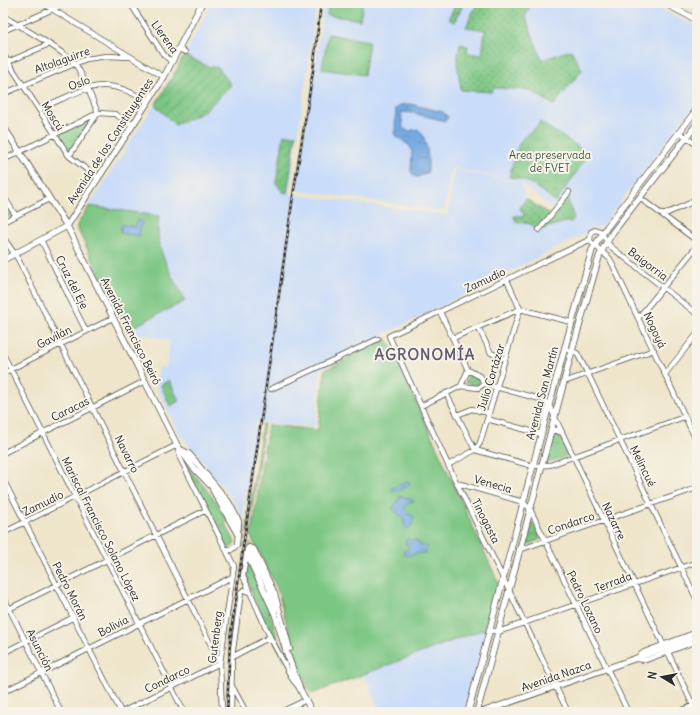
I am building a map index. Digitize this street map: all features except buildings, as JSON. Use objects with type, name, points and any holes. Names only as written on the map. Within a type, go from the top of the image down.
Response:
[{"type":"main road","name":"Avenida de los Constituyentes","points":[[3,260],[67,226],[164,77],[202,3]]},
{"type":"main road","points":[[664,3],[676,6],[697,20]]},
{"type":"main road","name":"Avenida San Martín","points":[[468,712],[571,322],[594,246],[602,233],[697,109]]},
{"type":"main road","name":"Avenida San Martín","points":[[477,712],[572,351],[602,251],[606,242],[697,124]]},
{"type":"main road","name":"Avenida Francisco Beiró","points":[[3,126],[67,226],[179,448]]},
{"type":"main road","points":[[551,431],[555,430],[561,432]]},
{"type":"main road","points":[[179,448],[189,454],[196,462]]},
{"type":"main road","points":[[179,448],[223,499],[238,525]]},
{"type":"main road","points":[[208,481],[237,533]]},
{"type":"main road","points":[[248,551],[272,596],[275,614],[286,651],[300,689],[312,712]]},
{"type":"main road","name":"Avenida Nazca","points":[[484,712],[697,637]]},
{"type":"main road","points":[[290,649],[293,669]]},
{"type":"main road","points":[[480,697],[485,705],[492,709]]},
{"type":"street","points":[[42,3],[164,77]]},
{"type":"street","points":[[3,31],[67,3]]},
{"type":"street","name":"Llerena","points":[[130,3],[166,58],[172,62]]},
{"type":"street","points":[[3,16],[49,44],[75,63],[98,113]]},
{"type":"street","points":[[8,62],[49,44]]},
{"type":"street","points":[[179,49],[185,52]]},
{"type":"street","name":"Moscú","points":[[3,54],[68,156],[98,178]]},
{"type":"street","name":"Altolaguirre","points":[[3,94],[75,63],[99,56],[131,57]]},
{"type":"street","name":"Oslo","points":[[39,109],[99,86],[118,87],[131,92],[148,102]]},
{"type":"street","points":[[68,156],[98,113]]},
{"type":"street","points":[[3,160],[98,113],[115,114],[133,125]]},
{"type":"street","points":[[679,132],[697,145]]},
{"type":"street","points":[[539,230],[569,192]]},
{"type":"street","points":[[3,195],[16,216]]},
{"type":"street","points":[[640,198],[697,241]]},
{"type":"street","points":[[3,222],[49,199]]},
{"type":"street","points":[[663,215],[697,200]]},
{"type":"street","points":[[589,240],[591,232],[597,230],[602,233]]},
{"type":"street","name":"Baigorria","points":[[602,233],[606,242],[617,252],[697,314]]},
{"type":"street","name":"Navarro","points":[[3,237],[15,254],[61,344],[220,663]]},
{"type":"street","name":"Cruz del Eje","points":[[41,240],[86,331]]},
{"type":"street","name":"Nogoyá","points":[[589,240],[610,259],[639,317],[666,374],[684,417],[697,442]]},
{"type":"street","name":"Zamudio","points":[[389,336],[589,240]]},
{"type":"street","points":[[639,317],[697,246]]},
{"type":"street","points":[[610,259],[615,257],[617,252]]},
{"type":"street","points":[[506,280],[520,309]]},
{"type":"street","points":[[453,338],[520,309],[571,322]]},
{"type":"street","name":"Julio Cortázar","points":[[475,450],[480,443],[520,309]]},
{"type":"street","points":[[440,312],[468,370],[481,377],[484,384]]},
{"type":"street","name":"Gavilán","points":[[3,373],[113,318]]},
{"type":"street","points":[[478,327],[491,353],[505,359]]},
{"type":"street","points":[[666,374],[697,334]]},
{"type":"street","name":"Tinogasta","points":[[389,336],[448,465],[504,576],[568,712]]},
{"type":"street","points":[[271,389],[378,339]]},
{"type":"street","points":[[564,348],[572,351]]},
{"type":"street","points":[[564,382],[654,350]]},
{"type":"street","name":"Melincué","points":[[572,351],[577,353],[588,374],[697,600]]},
{"type":"street","name":"Mariscal Francisco Solano López","points":[[3,354],[184,712]]},
{"type":"street","points":[[461,386],[468,370]]},
{"type":"street","name":"Caracas","points":[[3,453],[145,381]]},
{"type":"street","points":[[421,406],[461,386],[478,388],[484,384],[544,400],[549,405]]},
{"type":"street","points":[[446,393],[475,450]]},
{"type":"street","name":"Nazarre","points":[[549,405],[554,419],[663,644]]},
{"type":"street","points":[[457,415],[472,408],[489,414]]},
{"type":"street","points":[[448,465],[475,450],[533,466],[541,466],[684,417]]},
{"type":"street","points":[[487,419],[541,434]]},
{"type":"street","points":[[691,429],[697,421]]},
{"type":"street","name":"Zamudio","points":[[3,533],[125,471],[179,448]]},
{"type":"street","name":"Avenida Francisco Beiró","points":[[179,448],[180,458],[233,565]]},
{"type":"street","points":[[196,462],[228,502],[239,521],[236,546],[231,550],[226,549]]},
{"type":"street","name":"Pedro Morán","points":[[3,479],[90,648],[121,712]]},
{"type":"street","name":"Venecia","points":[[457,483],[523,502]]},
{"type":"street","name":"Condarco","points":[[519,550],[697,488]]},
{"type":"street","name":"Pedro Lozano","points":[[523,502],[530,509],[628,712]]},
{"type":"street","points":[[3,612],[206,510]]},
{"type":"street","points":[[290,649],[273,589],[254,549],[250,547],[247,549],[243,576],[270,637],[293,680],[300,689]]},
{"type":"street","name":"Terrada","points":[[498,632],[697,562]]},
{"type":"street","name":"Gutenberg","points":[[222,712],[220,663],[233,565]]},
{"type":"street","name":"Bolivia","points":[[3,692],[232,577]]},
{"type":"street","name":"Gutenberg","points":[[231,712],[232,657],[240,592],[244,590],[249,592]]},
{"type":"street","name":"Asunción","points":[[3,596],[61,712]]},
{"type":"street","points":[[3,653],[74,617]]},
{"type":"street","points":[[490,630],[498,632]]},
{"type":"street","name":"Avenida Nazca","points":[[636,659],[644,652],[697,632]]},
{"type":"street","points":[[232,657],[270,637]]},
{"type":"street","name":"Avenida Nazca","points":[[636,659],[646,660],[697,641]]},
{"type":"street","points":[[668,652],[695,705],[696,712]]},
{"type":"street","name":"Condarco","points":[[121,712],[220,663]]},
{"type":"street","points":[[231,684],[246,712]]},
{"type":"street","points":[[281,712],[306,700]]},
{"type":"street","points":[[678,712],[695,705]]},
{"type":"shaded area","points":[[211,3],[317,3],[289,194],[448,215],[454,170],[521,183],[530,222],[569,214],[578,219],[561,202],[551,208],[520,182],[452,168],[444,211],[296,190],[324,3],[650,3],[697,27],[696,103],[602,226],[591,229],[582,235],[383,335],[389,355],[373,361],[366,344],[321,369],[315,427],[256,422],[243,518],[230,496],[181,436],[156,387],[159,367],[166,368],[170,341],[139,333],[129,334],[127,330],[185,301],[161,252],[156,230],[159,216],[89,206],[176,71]]},
{"type":"shaded area","points":[[487,628],[465,708],[462,711],[381,712],[363,674]]},
{"type":"green space","points":[[329,3],[363,3],[360,20],[327,15]]},
{"type":"green space","points":[[477,3],[532,3],[525,16],[542,60],[571,50],[582,70],[554,105],[529,90],[495,88],[491,92],[461,90],[457,62],[460,44],[468,46],[467,53],[482,55],[485,30],[466,27]]},
{"type":"green space","points":[[456,4],[462,7],[454,22],[448,19]]},
{"type":"green space","points":[[328,34],[369,41],[364,75],[322,69]]},
{"type":"green space","points":[[184,55],[207,66],[219,68],[231,85],[205,111],[175,125],[155,105]]},
{"type":"green space","points":[[95,116],[69,154],[58,135]]},
{"type":"green space","name":"Area preservada de FVET","points":[[540,122],[583,150],[580,156],[584,161],[556,202],[529,182],[509,177],[520,143],[524,137]]},
{"type":"green space","points":[[284,135],[296,135],[287,193],[283,192],[276,183]]},
{"type":"green space","points":[[568,196],[569,205],[574,218],[571,222],[565,222],[535,230],[531,224],[516,222],[514,216],[525,216],[520,208],[526,199],[551,215]]},
{"type":"green space","points":[[3,199],[12,215],[3,219]]},
{"type":"green space","points":[[89,206],[159,216],[159,239],[164,260],[185,301],[127,330],[77,228],[77,225]]},
{"type":"green space","points":[[387,338],[498,582],[487,628],[311,694],[297,663],[277,588],[251,537],[268,425],[318,430],[325,370]]},
{"type":"green space","points":[[470,373],[480,379],[480,383],[477,385],[465,383]]},
{"type":"green space","points":[[169,380],[179,401],[170,406],[161,385]]},
{"type":"green space","points":[[262,424],[264,424],[248,535],[247,527]]},
{"type":"green space","points":[[554,432],[559,434],[569,455],[547,463],[545,460]]},
{"type":"green space","points":[[184,462],[215,500],[228,521],[225,523],[235,542],[231,548],[225,545]]},
{"type":"green space","points":[[532,522],[540,537],[539,540],[527,545],[525,543]]},
{"type":"green space","points":[[247,561],[267,603],[285,662],[257,607],[245,575]]},
{"type":"water","points":[[410,104],[443,112],[448,117],[445,121],[412,113],[401,112],[403,129],[409,131],[418,129],[426,143],[428,170],[427,173],[418,177],[414,176],[411,172],[412,150],[409,145],[396,136],[395,132],[396,109],[400,105]]},
{"type":"water","points":[[137,220],[142,221],[139,236],[120,233],[122,224],[136,227]]},
{"type":"water","points":[[408,481],[410,485],[394,492],[392,488]]},
{"type":"water","points":[[401,496],[414,501],[409,502],[404,508],[414,517],[412,525],[408,529],[405,527],[403,517],[392,509]]},
{"type":"water","points":[[406,539],[417,541],[420,545],[427,547],[426,553],[404,555],[404,550],[408,550],[409,545],[405,544]]},
{"type":"tunnel","points":[[238,525],[250,549]]},
{"type":"tunnel","points":[[237,534],[247,554]]},
{"type":"railway","points":[[227,712],[230,639],[293,196],[313,71],[321,3]]},
{"type":"district","name":"AGRONOMÍA","points":[[425,355]]}]
